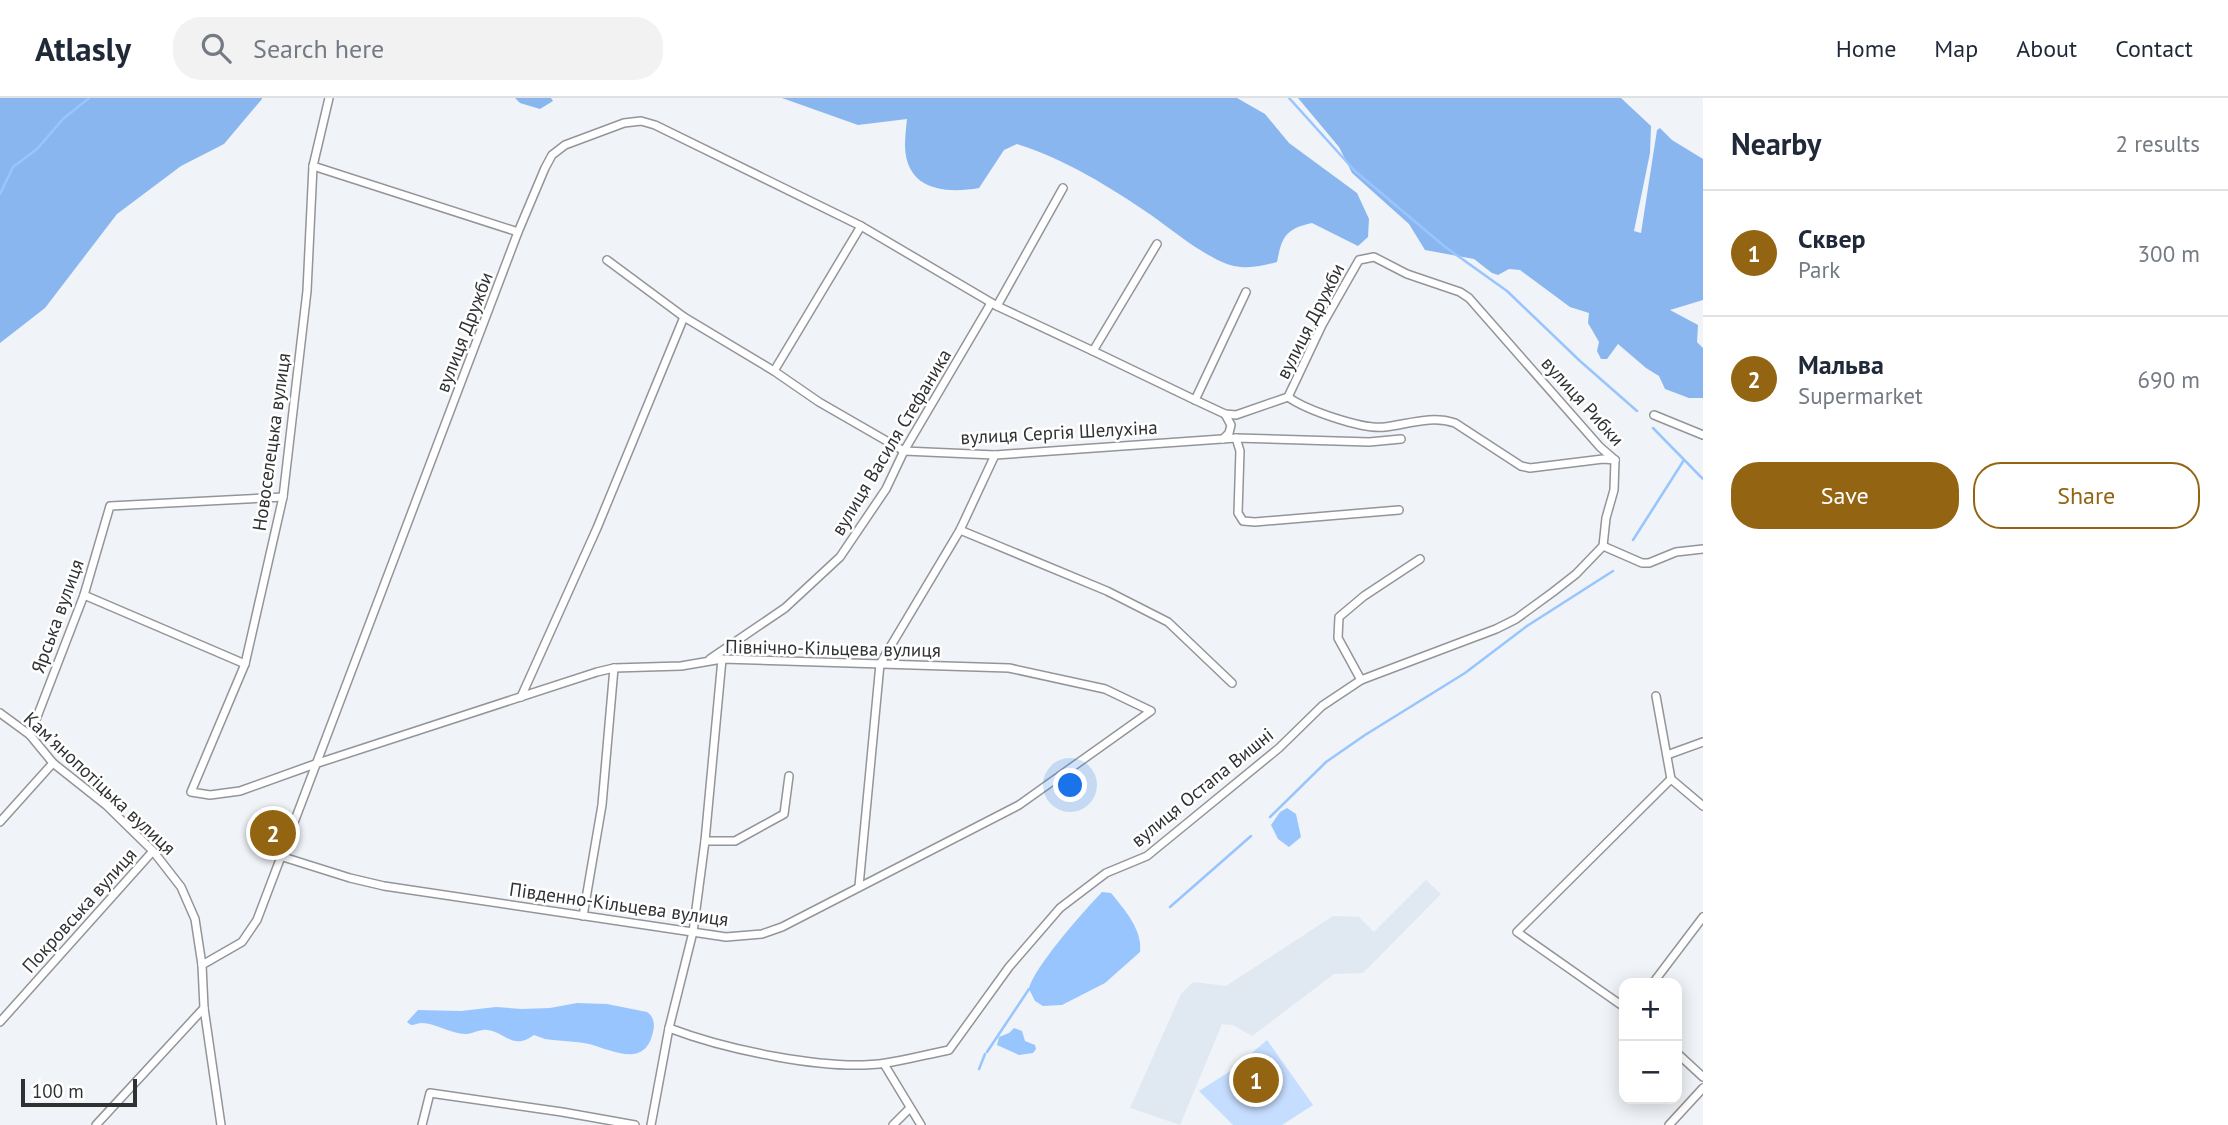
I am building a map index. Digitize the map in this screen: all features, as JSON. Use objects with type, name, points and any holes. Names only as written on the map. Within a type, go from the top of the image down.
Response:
[{"type":"street","name":"Новоселецька вулиця","points":[[191,792],[245,664],[283,497],[307,291],[313,166],[329,98]]},
{"type":"street","name":"вулиця Дружби","points":[[202,965],[234,948],[247,936],[257,920],[518,232],[552,155],[565,145],[624,122],[641,121],[655,125],[861,226],[994,305],[1225,414],[1242,414],[1288,397],[1322,325],[1359,260]]},
{"type":"street","points":[[313,166],[518,232]]},
{"type":"street","points":[[994,305],[1063,188]]},
{"type":"street","points":[[774,371],[861,226]]},
{"type":"street","points":[[1093,351],[1157,244]]},
{"type":"street","name":"вулиця Рибки","points":[[1359,260],[1374,257],[1407,274],[1460,292],[1469,298],[1600,447],[1615,460]]},
{"type":"street","name":"вулиця Сергія Шелухіна","points":[[607,260],[684,317],[774,371],[819,402],[904,451],[995,455],[1236,438],[1369,442],[1401,439]]},
{"type":"street","points":[[1195,400],[1246,292]]},
{"type":"street","name":"вулиця Василя Стефаника","points":[[706,662],[785,608],[840,558],[886,489],[904,451],[994,305]]},
{"type":"street","points":[[521,697],[597,528],[684,317]]},
{"type":"street","name":"вулиця Дружби","points":[[1288,397],[1303,407],[1382,428],[1423,420]]},
{"type":"street","points":[[1223,439],[1229,433],[1231,425],[1225,414]]},
{"type":"street","points":[[1654,415],[1703,435]]},
{"type":"street","name":"вулиця Рибки","points":[[1423,420],[1446,420],[1455,423],[1521,466],[1530,468],[1603,459],[1615,460]]},
{"type":"street","points":[[1236,438],[1240,451],[1238,513],[1243,521],[1399,510]]},
{"type":"street","points":[[859,886],[880,664],[960,530],[995,455]]},
{"type":"street","points":[[1615,460],[1614,491],[1603,546],[1642,563],[1676,552],[1703,549]]},
{"type":"street","name":"Ярська вулиця","points":[[30,735],[84,595],[110,506],[283,497]]},
{"type":"street","points":[[960,530],[1107,591],[1168,622],[1232,682]]},
{"type":"street","name":"вулиця Остапа Вишні","points":[[669,1028],[711,1042],[824,1063],[884,1064],[949,1050],[1009,967],[1060,908],[1106,873],[1147,856],[1279,748],[1322,706],[1361,680],[1464,643],[1516,619],[1576,574],[1603,546]]},
{"type":"street","points":[[1361,680],[1338,638],[1336,629],[1339,617],[1364,596],[1420,558]]},
{"type":"street","points":[[84,595],[245,664]]},
{"type":"street","points":[[651,1125],[669,1028],[694,932],[722,659]]},
{"type":"street","name":"Північно-Кільцева вулиця","points":[[191,792],[210,795],[240,791],[318,763],[614,668],[681,666],[722,659],[1009,668],[1105,689],[1151,711]]},
{"type":"street","points":[[583,916],[602,805],[614,668]]},
{"type":"street","points":[[1656,696],[1671,779],[1703,806]]},
{"type":"street","name":"Південно-Кільцева вулиця","points":[[280,856],[384,886],[726,937],[762,934],[1018,805],[1151,711]]},
{"type":"street","name":"Камʼянопотіцька вулиця","points":[[0,713],[30,735],[53,762],[106,804],[153,850],[175,877],[188,901],[195,919],[202,965],[204,1008],[221,1125]]},
{"type":"street","points":[[1667,755],[1703,742]]},
{"type":"street","points":[[0,822],[53,762]]},
{"type":"street","points":[[705,841],[735,841],[784,814],[789,776]]},
{"type":"street","points":[[1619,1003],[1517,932],[1671,779]]},
{"type":"street","name":"Покровська вулиця","points":[[0,1023],[153,850]]},
{"type":"street","points":[[1657,978],[1703,918]]},
{"type":"street","points":[[96,1125],[204,1008]]},
{"type":"street","points":[[1682,1058],[1703,1077]]},
{"type":"street","points":[[884,1064],[921,1125]]},
{"type":"street","points":[[1670,1125],[1703,1088]]},
{"type":"street","points":[[422,1125],[430,1093],[635,1125]]},
{"type":"street","points":[[893,1125],[911,1108]]},
{"type":"shaded area","points":[[0,98],[262,99],[224,144],[181,166],[117,214],[45,308],[0,343]]},
{"type":"shaded area","points":[[515,98],[551,98],[553,101],[540,109],[520,103]]},
{"type":"shaded area","points":[[782,98],[1237,98],[1265,114],[1289,143],[1357,193],[1369,219],[1368,237],[1358,246],[1312,223],[1296,228],[1286,235],[1277,262],[1256,267],[1234,266],[1203,252],[1103,184],[1035,150],[1017,144],[1004,150],[979,188],[941,189],[930,186],[912,172],[905,146],[907,119],[858,125]]},
{"type":"shaded area","points":[[1298,98],[1621,98],[1651,126],[1650,153],[1634,231],[1641,233],[1657,130],[1660,128],[1672,140],[1703,159],[1703,300],[1670,310],[1698,325],[1697,342],[1703,348],[1703,398],[1689,398],[1665,389],[1659,376],[1618,344],[1607,359],[1601,359],[1597,351],[1599,342],[1588,323],[1589,313],[1570,307],[1520,270],[1509,269],[1498,275],[1474,259],[1425,250],[1409,224],[1352,173],[1339,147]]},
{"type":"shaded area","points":[[1287,808],[1296,814],[1301,837],[1289,847],[1278,839],[1271,825],[1280,812]]},
{"type":"shaded area","points":[[1426,880],[1441,894],[1363,973],[1334,974],[1252,1036],[1233,1025],[1222,1024],[1180,1125],[1130,1108],[1181,994],[1193,982],[1226,986],[1333,916],[1359,917],[1374,932]]},
{"type":"shaded area","points":[[1102,892],[1111,893],[1132,920],[1139,936],[1140,952],[1105,983],[1062,1005],[1043,1006],[1035,1001],[1029,989],[1033,979],[1061,939]]},
{"type":"shaded area","points":[[577,1003],[607,1004],[647,1012],[654,1023],[649,1043],[635,1054],[627,1054],[589,1044],[545,1039],[534,1035],[514,1041],[494,1031],[460,1034],[427,1023],[411,1025],[407,1022],[418,1010],[550,1008]]},
{"type":"shaded area","points":[[1014,1028],[1022,1031],[1025,1041],[1035,1045],[1033,1053],[1019,1055],[997,1045],[999,1037]]},
{"type":"shaded area","points":[[1267,1040],[1313,1105],[1282,1125],[1233,1125],[1199,1091],[1232,1070]]},
{"type":"waterway","points":[[0,194],[13,167],[37,149],[63,119],[89,98]]},
{"type":"waterway","points":[[1289,98],[1355,171],[1444,246],[1507,291],[1637,411]]},
{"type":"waterway","points":[[1653,428],[1703,479]]},
{"type":"waterway","points":[[1633,540],[1684,460]]},
{"type":"waterway","points":[[1270,817],[1326,762],[1465,673],[1527,626],[1613,571]]},
{"type":"waterway","points":[[1170,907],[1251,836]]},
{"type":"waterway","points":[[987,1052],[1029,989]]},
{"type":"waterway","points":[[979,1069],[985,1054]]},
{"type":"place","name":"Мальва","points":[[273,833]]},
{"type":"place","name":"Сквер","points":[[1256,1080]]}]
